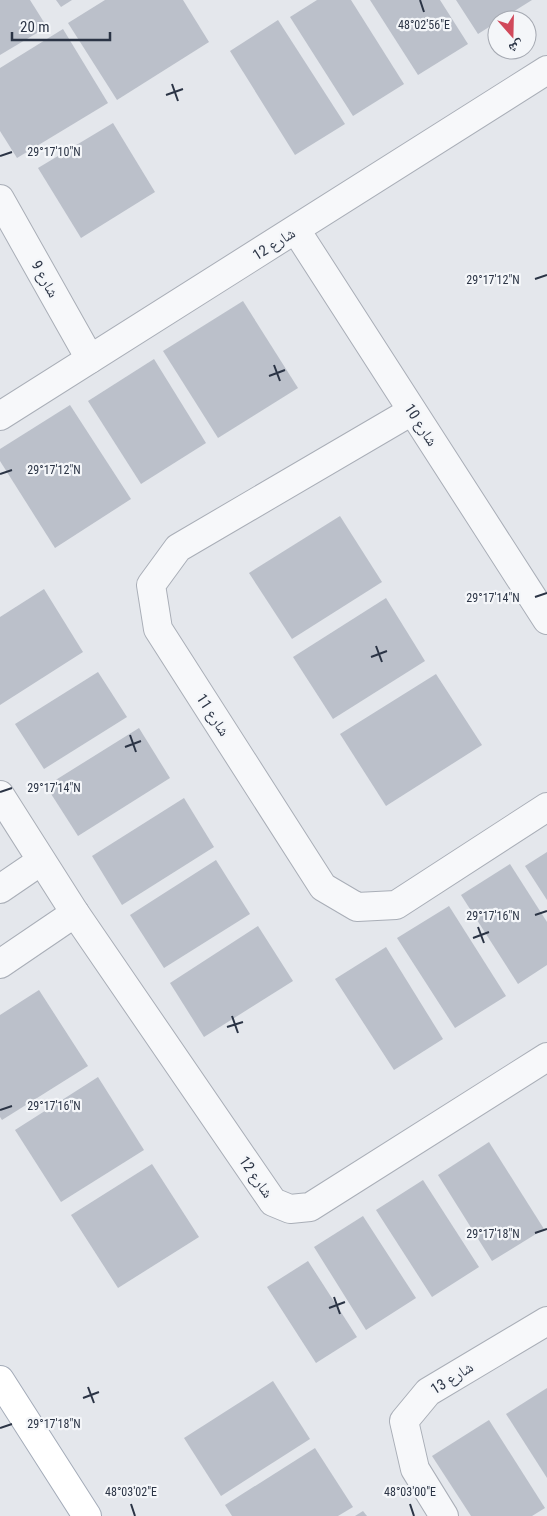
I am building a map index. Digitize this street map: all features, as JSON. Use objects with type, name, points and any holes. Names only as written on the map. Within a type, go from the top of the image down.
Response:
[{"type":"main road","points":[[0,1380],[87,1516]]},
{"type":"street","name":"شارع 12","points":[[0,416],[547,70]]},
{"type":"street","name":"شارع 9","points":[[0,199],[90,359]]},
{"type":"street","name":"شارع 10","points":[[296,230],[547,620]]},
{"type":"street","name":"شارع 11","points":[[412,411],[178,548],[151,585],[158,630],[323,887],[357,907],[396,905],[547,807]]},
{"type":"street","name":"شارع 12","points":[[0,795],[75,913],[273,1202],[290,1209],[310,1207],[544,1066]]},
{"type":"street","points":[[0,890],[41,861]]},
{"type":"street","points":[[0,964],[75,913]]},
{"type":"street","name":"شارع 13","points":[[444,1516],[415,1469],[404,1421],[428,1392],[547,1321]]},
{"type":"building","points":[[0,0],[30,0],[47,27],[0,55]]},
{"type":"building","points":[[56,0],[72,0],[61,7]]},
{"type":"building","points":[[105,0],[183,0],[209,42],[117,100],[68,23]]},
{"type":"building","points":[[317,0],[351,0],[404,84],[353,116],[290,17]]},
{"type":"building","points":[[370,0],[440,0],[468,44],[418,75]]},
{"type":"building","points":[[456,0],[532,0],[516,10],[487,10],[487,28],[478,34]]},
{"type":"building","points":[[278,20],[345,124],[295,155],[230,51]]},
{"type":"building","points":[[63,29],[108,103],[17,158],[0,131],[0,68]]},
{"type":"building","points":[[113,123],[155,192],[81,238],[38,168]]},
{"type":"building","points":[[243,301],[298,388],[218,438],[163,351]]},
{"type":"building","points":[[154,359],[206,443],[141,484],[88,401]]},
{"type":"building","points":[[70,405],[131,499],[55,548],[0,461],[0,449]]},
{"type":"building","points":[[340,516],[382,582],[292,639],[249,573]]},
{"type":"building","points":[[44,589],[83,652],[0,705],[0,617]]},
{"type":"building","points":[[386,598],[425,661],[333,719],[293,657]]},
{"type":"building","points":[[98,672],[127,717],[44,769],[15,724]]},
{"type":"building","points":[[436,674],[482,745],[386,806],[340,734]]},
{"type":"building","points":[[139,728],[170,778],[78,836],[46,786]]},
{"type":"building","points":[[184,798],[214,847],[122,905],[92,856]]},
{"type":"building","points":[[547,852],[547,900],[525,866]]},
{"type":"building","points":[[216,860],[250,914],[164,968],[130,915]]},
{"type":"building","points":[[510,864],[547,922],[547,965],[518,984],[461,895]]},
{"type":"building","points":[[449,906],[506,996],[455,1028],[397,938]]},
{"type":"building","points":[[258,926],[293,981],[204,1037],[170,983]]},
{"type":"building","points":[[386,947],[443,1039],[394,1070],[335,979]]},
{"type":"building","points":[[39,990],[88,1066],[2,1120],[0,1117],[0,1015]]},
{"type":"building","points":[[98,1077],[144,1150],[61,1202],[15,1130]]},
{"type":"building","points":[[489,1142],[544,1229],[492,1261],[438,1175]]},
{"type":"building","points":[[152,1164],[199,1237],[118,1288],[71,1215]]},
{"type":"building","points":[[423,1180],[479,1267],[432,1297],[376,1210]]},
{"type":"building","points":[[363,1216],[416,1298],[366,1330],[314,1247]]},
{"type":"building","points":[[308,1261],[357,1337],[316,1363],[267,1287]]},
{"type":"building","points":[[273,1381],[310,1439],[221,1496],[184,1438]]},
{"type":"building","points":[[547,1388],[547,1478],[506,1414]]},
{"type":"building","points":[[489,1420],[545,1508],[532,1516],[471,1516],[432,1456]]},
{"type":"building","points":[[315,1448],[353,1507],[338,1516],[232,1516],[225,1505]]},
{"type":"building","points":[[363,1511],[367,1516],[355,1516]]}]
